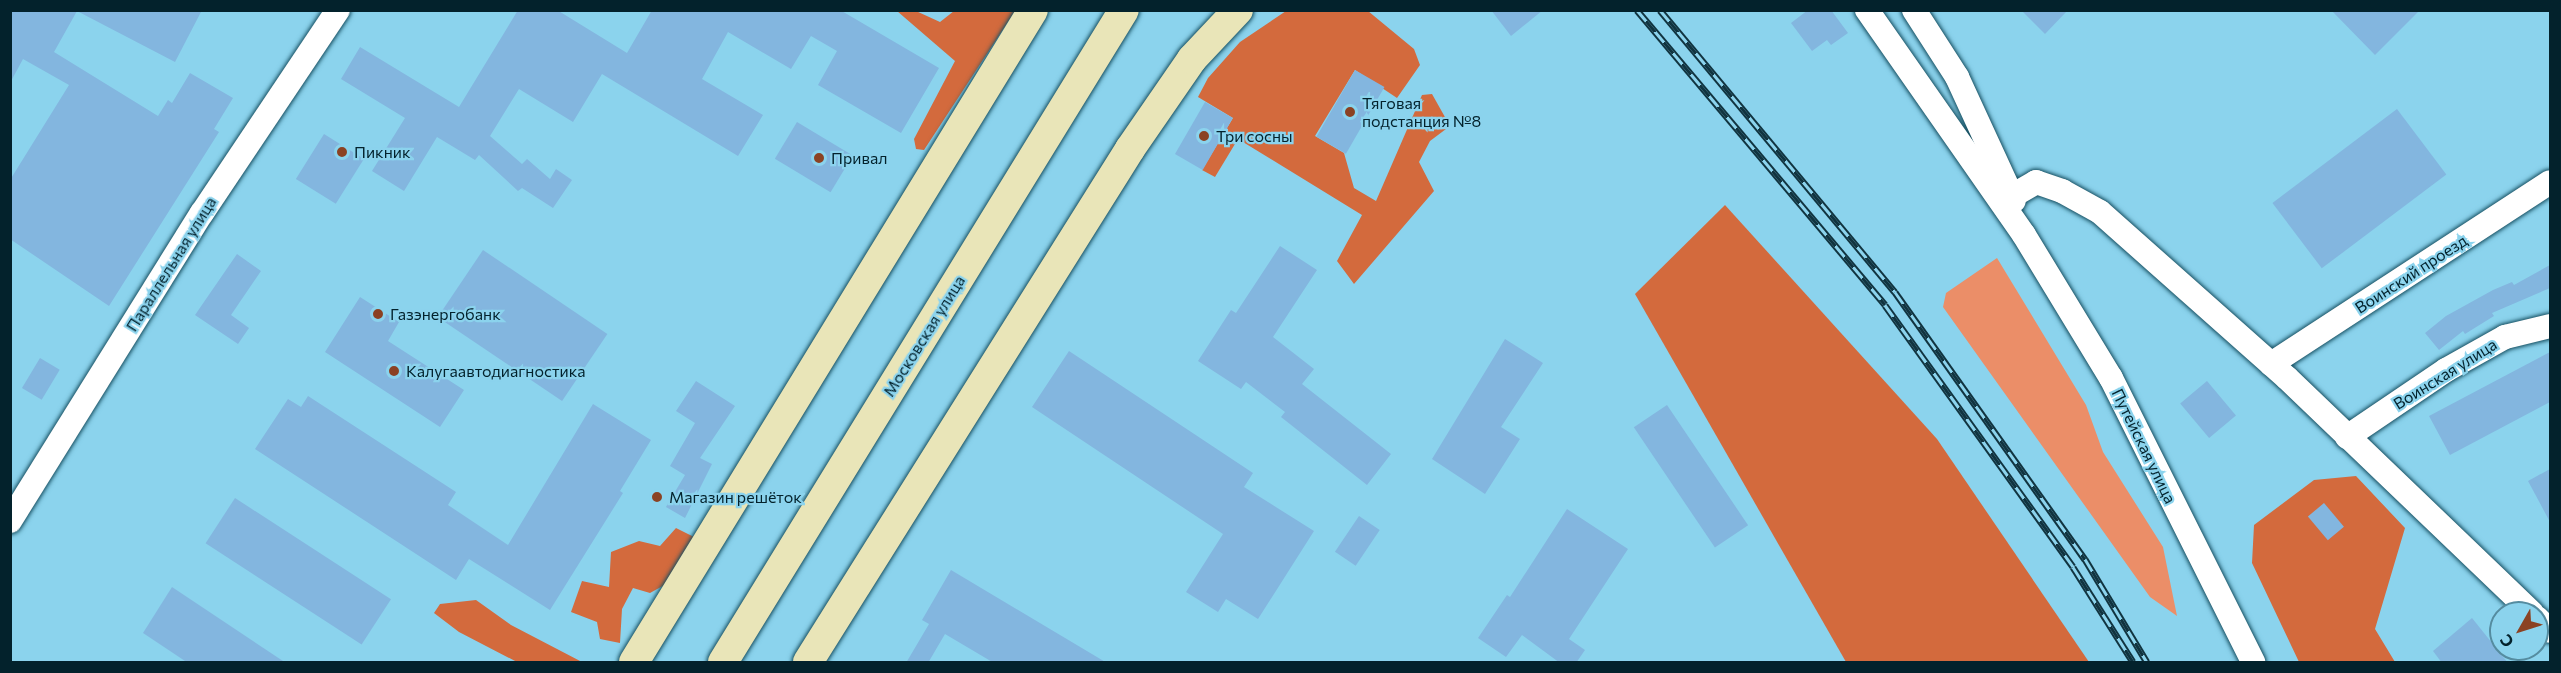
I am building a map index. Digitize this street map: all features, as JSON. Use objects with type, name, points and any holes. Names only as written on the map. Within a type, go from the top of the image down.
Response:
[{"type":"main road","points":[[634,663],[1034,10]]},
{"type":"main road","name":"Московская улица","points":[[723,663],[1124,10]]},
{"type":"main road","points":[[808,663],[1130,149],[1192,59],[1238,10]]},
{"type":"street","name":"Параллельная улица","points":[[10,521],[202,213],[338,10]]},
{"type":"street","name":"Путейская улица","points":[[1867,10],[2024,235],[2111,378],[2253,663]]},
{"type":"street","name":"Путейская улица","points":[[1914,10],[1957,77],[2012,196],[2024,235]]},
{"type":"street","points":[[2012,196],[2036,182],[2100,212],[2271,364],[2519,601]]},
{"type":"street","name":"Воинский проезд","points":[[2271,364],[2550,182]]},
{"type":"street","name":"Воинская улица","points":[[2348,437],[2446,370],[2505,337],[2550,326]]},
{"type":"shaded area","points":[[897,11],[916,11],[940,22],[954,11],[1015,11],[924,150],[916,149],[914,139],[955,61]]},
{"type":"shaded area","points":[[1286,11],[1368,11],[1414,49],[1420,65],[1397,98],[1355,70],[1315,136],[1344,153],[1354,188],[1376,201],[1422,95],[1432,94],[1450,126],[1430,141],[1419,162],[1434,191],[1354,284],[1337,261],[1362,215],[1238,139],[1215,177],[1202,170],[1233,118],[1198,97],[1208,78],[1240,42]]},
{"type":"shaded area","points":[[1725,205],[1937,439],[2089,662],[1846,662],[1635,294]]},
{"type":"shaded area","points":[[1997,258],[2086,405],[2103,452],[2163,547],[2177,616],[2150,597],[1943,307],[1946,293]]},
{"type":"shaded area","points":[[2356,476],[2405,528],[2375,629],[2395,662],[2299,662],[2252,563],[2254,525],[2314,480]]},
{"type":"shaded area","points":[[676,528],[694,537],[679,577],[650,593],[633,588],[622,609],[620,643],[600,639],[597,622],[571,612],[582,581],[609,587],[611,552],[639,541],[660,546]]},
{"type":"shaded area","points":[[476,600],[511,625],[582,662],[517,662],[459,632],[434,613],[440,604]]},
{"type":"building","points":[[10,10],[202,10],[175,62],[77,11],[54,52],[158,116],[168,100],[172,103],[190,73],[233,98],[214,129],[219,132],[109,306],[10,239],[10,180],[69,85],[23,59],[10,83]]},
{"type":"building","points":[[518,10],[557,10],[627,53],[652,10],[840,10],[939,68],[901,133],[818,85],[837,51],[811,36],[791,69],[728,32],[702,79],[763,115],[738,156],[602,74],[573,122],[519,89],[490,136],[522,164],[527,159],[550,179],[556,169],[572,180],[553,208],[522,188],[518,191],[479,155],[475,160],[437,137],[404,191],[372,171],[405,118],[341,79],[360,47],[459,107]]},
{"type":"building","points":[[1491,10],[1543,10],[1511,36]]},
{"type":"building","points":[[1808,10],[1831,10],[1848,33],[1831,45],[1827,40],[1812,51],[1791,23]]},
{"type":"building","points":[[2021,10],[2068,10],[2045,34]]},
{"type":"building","points":[[2331,10],[2420,10],[2375,55]]},
{"type":"building","name":"Тяговая подстанция №8","points":[[1355,70],[1384,87],[1346,154],[1316,137]]},
{"type":"building","name":"Три сосны","points":[[1205,102],[1233,118],[1203,170],[1175,154]]},
{"type":"building","points":[[2397,109],[2446,174],[2322,268],[2272,203]]},
{"type":"building","points":[[797,122],[853,155],[831,192],[775,159]]},
{"type":"building","points":[[324,134],[364,159],[336,204],[296,179]]},
{"type":"building","points":[[1280,246],[1317,270],[1273,337],[1314,369],[1302,384],[1391,454],[1367,485],[1281,417],[1285,412],[1246,382],[1241,389],[1198,361],[1231,310],[1236,313]]},
{"type":"building","points":[[483,250],[607,334],[562,401],[438,317]]},
{"type":"building","points":[[237,254],[261,271],[231,315],[249,328],[238,344],[195,315]]},
{"type":"building","points":[[2550,265],[2550,288],[2492,313],[2494,316],[2465,334],[2463,331],[2439,350],[2425,333],[2446,316],[2493,290],[2512,282],[2514,285]]},
{"type":"building","name":"Калугаавтодиагностика","points":[[360,297],[399,322],[388,341],[464,390],[440,427],[325,352]]},
{"type":"building","points":[[1505,339],[1543,363],[1501,427],[1520,439],[1485,494],[1432,459]]},
{"type":"building","points":[[1069,351],[1253,473],[1244,487],[1314,531],[1258,619],[1226,599],[1218,612],[1186,592],[1223,534],[1032,407]]},
{"type":"building","points":[[2550,352],[2550,402],[2450,455],[2429,416]]},
{"type":"building","points":[[40,358],[60,370],[42,400],[22,388]]},
{"type":"building","points":[[696,381],[735,406],[700,458],[712,464],[685,518],[666,507],[685,475],[670,466],[695,423],[676,411]]},
{"type":"building","points":[[2207,381],[2236,415],[2209,438],[2180,403]]},
{"type":"building","points":[[308,396],[456,492],[448,505],[508,545],[593,404],[651,440],[620,491],[623,493],[550,610],[469,559],[456,580],[255,449],[288,399],[301,407]]},
{"type":"building","points":[[1667,405],[1748,525],[1715,548],[1634,427]]},
{"type":"building","points":[[2550,469],[2550,522],[2528,481]]},
{"type":"building","points":[[235,498],[391,599],[362,645],[206,543]]},
{"type":"building","points":[[2324,503],[2344,527],[2328,540],[2308,516]]},
{"type":"building","points":[[1567,509],[1628,549],[1569,639],[1585,650],[1576,663],[1560,663],[1522,635],[1506,657],[1478,638],[1507,595],[1510,597]]},
{"type":"building","points":[[1359,516],[1380,530],[1356,566],[1335,552]]},
{"type":"building","points":[[951,570],[1107,663],[994,663],[945,634],[928,663],[906,663],[929,624],[922,620]]},
{"type":"building","points":[[172,587],[286,663],[188,663],[143,633]]},
{"type":"building","points":[[2472,618],[2489,639],[2489,661],[2506,661],[2508,663],[2442,663],[2433,651]]},
{"type":"railway","points":[[1637,10],[1885,305],[2073,567],[2133,662]]},
{"type":"railway","points":[[1660,10],[1895,292],[2085,559],[2147,662]]},
{"type":"place","name":"Тяговая подстанция №8","points":[[1350,112]]},
{"type":"place","name":"Три сосны","points":[[1204,136]]},
{"type":"place","name":"Пикник","points":[[342,152]]},
{"type":"place","name":"Привал","points":[[819,158]]},
{"type":"place","name":"Газэнергобанк","points":[[378,314]]},
{"type":"place","name":"Калугаавтодиагностика","points":[[394,371]]},
{"type":"place","name":"Магазин решёток","points":[[657,497]]}]
